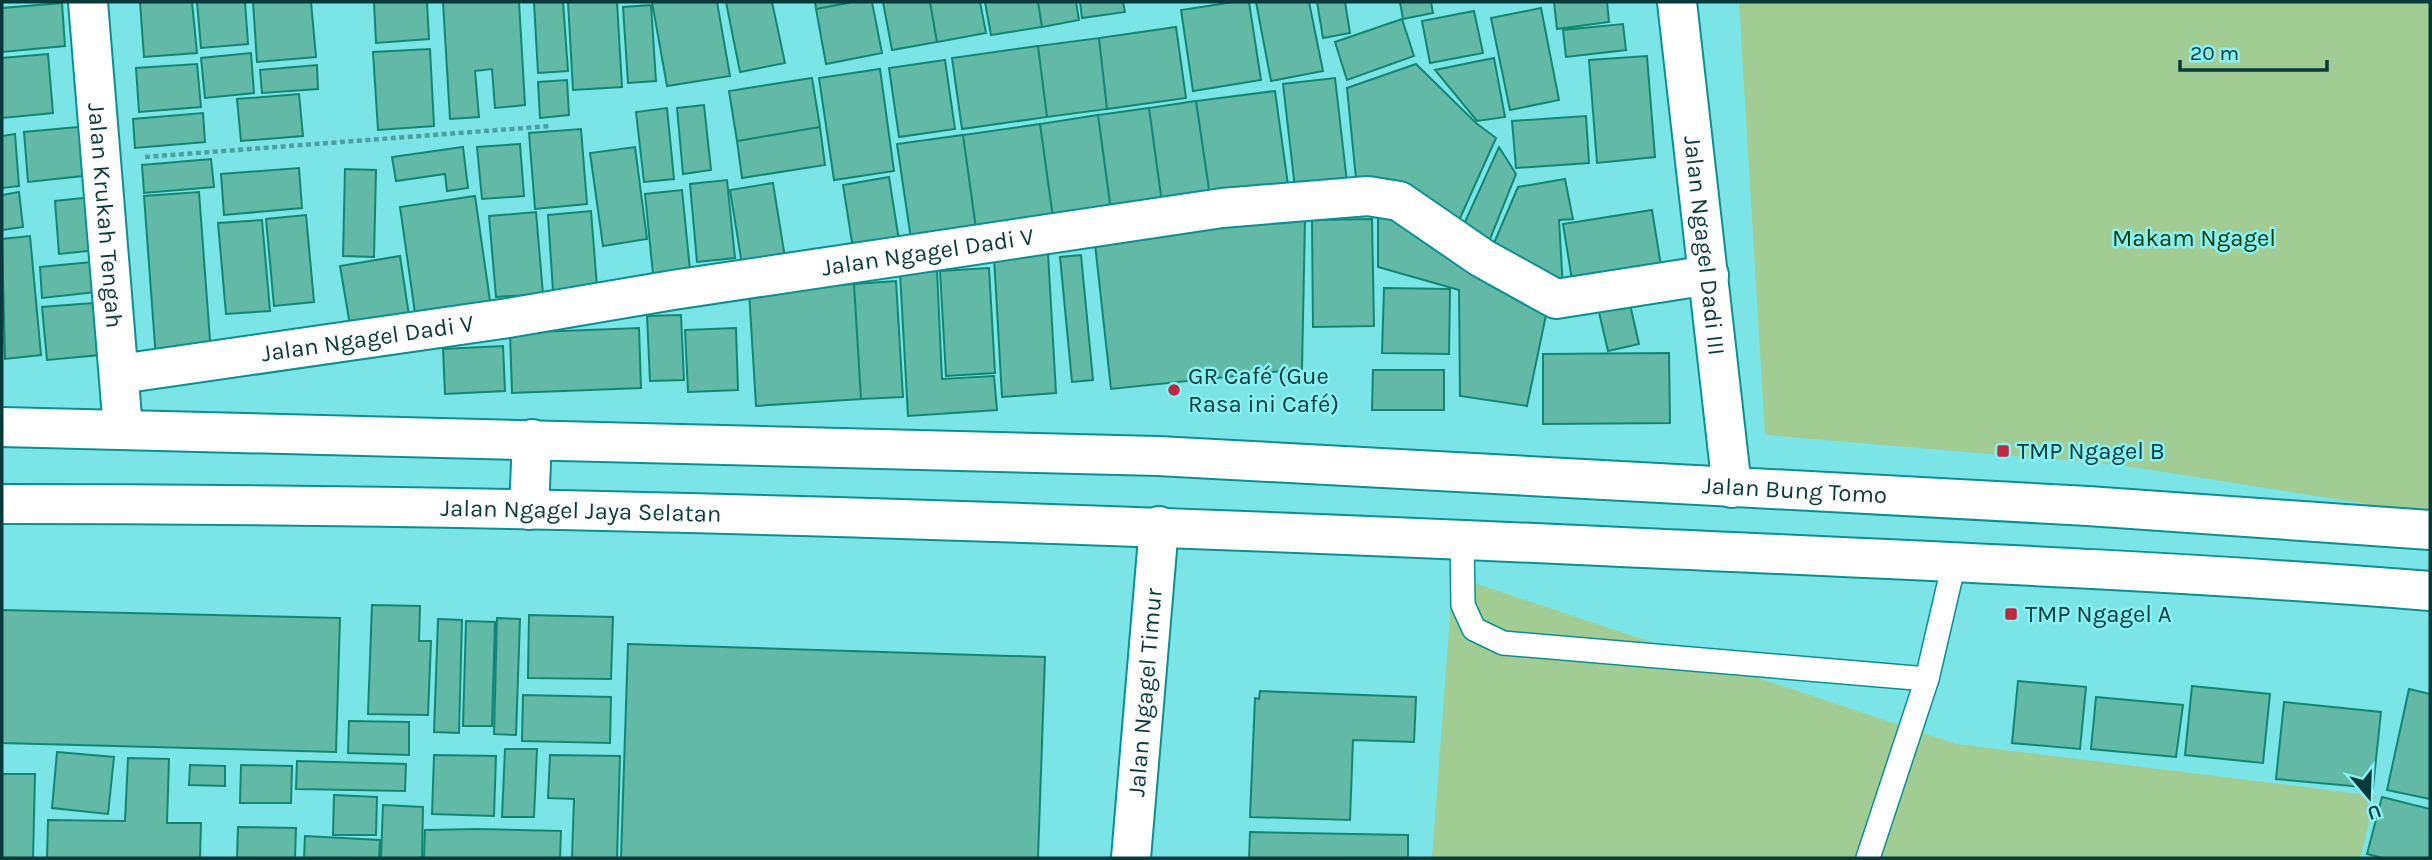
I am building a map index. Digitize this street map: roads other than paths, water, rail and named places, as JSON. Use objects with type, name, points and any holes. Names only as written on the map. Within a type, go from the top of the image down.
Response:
[{"type":"main road","name":"Jalan Krukah Tengah","points":[[88,2],[123,429]]},
{"type":"main road","name":"Jalan Ngagel Dadi III","points":[[1677,2],[1732,488]]},
{"type":"main road","name":"Jalan Ngagel Dadi V","points":[[120,374],[508,318],[687,288],[1208,210],[1368,196],[1399,201],[1482,258],[1556,299],[1709,275]]},
{"type":"main road","points":[[2,427],[532,439],[530,510]]},
{"type":"main road","name":"Jalan Bung Tomo","points":[[532,439],[1158,456],[2088,506],[2430,530]]},
{"type":"main road","name":"Jalan Ngagel Jaya Selatan","points":[[2,504],[237,504],[1159,526]]},
{"type":"main road","points":[[1159,526],[1954,563],[2283,580],[2430,591]]},
{"type":"main road","name":"Jalan Ngagel Timur","points":[[1131,858],[1159,526]]},
{"type":"lane","points":[[1462,540],[1463,605],[1474,629],[1503,643],[1927,678]]},
{"type":"lane","points":[[1868,858],[1927,678],[1954,563]]},
{"type":"place","name":"GR Café (Gue Rasa ini Café)","points":[[1174,390]]},
{"type":"place","name":"TMP Ngagel B","points":[[2003,451]]},
{"type":"place","name":"TMP Ngagel A","points":[[2011,614]]},
{"type":"park label","name":"Makam Ngagel","points":[[2194,238]]}]
